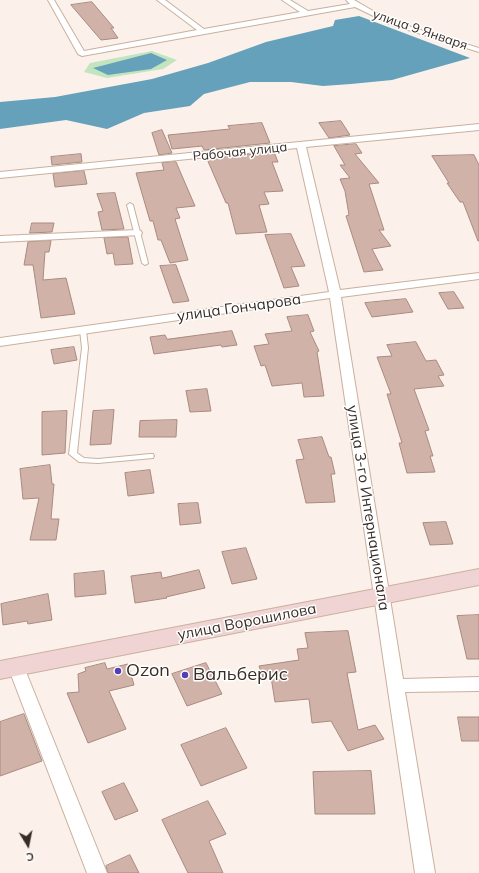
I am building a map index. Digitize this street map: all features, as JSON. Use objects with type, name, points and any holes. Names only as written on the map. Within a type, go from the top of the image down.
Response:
[{"type":"street","points":[[51,0],[82,54],[203,31],[359,7]]},
{"type":"street","points":[[160,0],[203,31]]},
{"type":"street","points":[[285,0],[308,14]]},
{"type":"street","name":"улица 9 Января","points":[[349,0],[359,7],[413,29],[479,50]]},
{"type":"street","name":"Рабочая улица","points":[[0,176],[478,129]]},
{"type":"street","name":"улица 3-го Интернационала","points":[[301,146],[335,294],[424,873]]},
{"type":"street","points":[[0,239],[137,233]]},
{"type":"street","name":"улица Гончарова","points":[[0,342],[335,294],[479,276]]},
{"type":"street","name":"улица Ворошилова","points":[[97,873],[8,669],[479,577]]},
{"type":"street","points":[[395,686],[479,684]]},
{"type":"lane","points":[[130,205],[145,263]]},
{"type":"lane","points":[[83,330],[84,348],[73,454],[82,460],[98,461],[150,456]]},
{"type":"green space","points":[[152,51],[177,60],[163,69],[107,78],[84,72],[90,63]]},
{"type":"water","points":[[359,16],[470,58],[392,80],[323,86],[291,82],[250,82],[204,94],[190,106],[144,113],[107,129],[66,120],[0,129],[0,102],[55,97],[152,79],[208,63],[266,42],[333,26],[335,20]]},
{"type":"water","points":[[151,53],[167,60],[151,69],[108,75],[93,68]]},
{"type":"building","points":[[92,2],[114,28],[111,28],[118,38],[101,40],[71,5]]},
{"type":"building","points":[[341,121],[350,135],[329,138],[319,123]]},
{"type":"building","points":[[262,123],[270,143],[204,150],[202,146],[172,149],[168,135],[230,129],[228,126]]},
{"type":"building","points":[[162,130],[172,153],[159,155],[152,133]]},
{"type":"building","points":[[356,144],[362,153],[355,154],[379,183],[369,184],[384,230],[379,230],[391,246],[372,249],[383,270],[364,272],[346,216],[349,215],[345,191],[340,179],[350,178],[340,165],[345,165],[334,146]]},
{"type":"building","points":[[274,152],[278,162],[272,162],[283,191],[264,192],[269,204],[259,205],[267,232],[236,234],[228,203],[226,203],[207,159]]},
{"type":"building","points":[[81,154],[82,162],[52,165],[51,157]]},
{"type":"building","points":[[474,155],[479,165],[479,241],[463,202],[460,202],[447,183],[449,183],[432,156]]},
{"type":"building","points":[[176,162],[195,206],[176,208],[180,218],[175,219],[188,260],[170,263],[161,240],[158,240],[153,221],[150,221],[136,173],[164,170],[162,163]]},
{"type":"building","points":[[84,171],[87,184],[55,187],[53,174]]},
{"type":"building","points":[[115,193],[124,229],[102,230],[98,212],[103,211],[97,194]]},
{"type":"building","points":[[32,223],[54,223],[52,232],[30,233]]},
{"type":"building","points":[[291,234],[305,266],[291,267],[299,286],[284,288],[265,235]]},
{"type":"building","points":[[128,237],[133,264],[115,265],[113,253],[107,254],[104,238]]},
{"type":"building","points":[[51,241],[49,252],[45,252],[43,280],[66,278],[75,314],[41,318],[33,265],[24,265],[28,242]]},
{"type":"building","points":[[176,265],[189,301],[173,303],[160,266]]},
{"type":"building","points":[[454,292],[464,308],[448,309],[439,293]]},
{"type":"building","points":[[406,299],[413,312],[372,317],[365,303]]},
{"type":"building","points":[[308,315],[314,331],[310,332],[319,351],[317,352],[324,396],[304,397],[302,383],[272,386],[265,365],[261,366],[254,346],[269,344],[265,334],[292,331],[287,317]]},
{"type":"building","points":[[232,331],[237,345],[222,347],[221,345],[154,354],[150,337],[165,335],[167,339]]},
{"type":"building","points":[[416,342],[426,361],[436,360],[444,375],[438,376],[444,386],[414,389],[429,430],[425,431],[433,456],[430,456],[435,472],[407,473],[399,443],[402,443],[387,394],[391,394],[377,357],[392,356],[387,345]]},
{"type":"building","points":[[74,347],[77,360],[54,364],[51,350]]},
{"type":"building","points":[[207,389],[211,411],[190,412],[186,391]]},
{"type":"building","points":[[114,410],[111,444],[90,445],[93,411]]},
{"type":"building","points":[[67,411],[65,453],[42,455],[42,412]]},
{"type":"building","points":[[177,420],[176,437],[139,437],[140,421]]},
{"type":"building","points":[[322,437],[329,457],[331,457],[335,474],[331,474],[335,502],[306,503],[296,460],[304,459],[298,440]]},
{"type":"building","points":[[50,465],[52,484],[54,484],[51,519],[59,519],[56,540],[30,540],[39,498],[23,499],[20,469]]},
{"type":"building","points":[[150,470],[154,493],[128,496],[125,473]]},
{"type":"building","points":[[198,503],[201,523],[180,525],[178,504]]},
{"type":"building","points":[[446,522],[453,544],[430,545],[423,523]]},
{"type":"building","points":[[246,548],[257,579],[232,584],[222,552]]},
{"type":"building","points":[[199,570],[205,588],[166,597],[167,598],[135,603],[131,576],[161,572],[162,578]]},
{"type":"building","points":[[104,571],[106,594],[75,597],[74,574]]},
{"type":"building","points":[[48,594],[52,620],[28,624],[27,621],[3,625],[1,604]]},
{"type":"building","points":[[479,615],[479,659],[467,659],[457,616]]},
{"type":"building","points":[[348,631],[356,672],[347,673],[358,730],[375,725],[384,739],[348,751],[331,721],[312,723],[309,699],[275,702],[271,677],[263,678],[259,666],[299,660],[297,649],[308,648],[305,633]]},
{"type":"building","points":[[105,663],[107,669],[128,664],[134,685],[109,691],[126,729],[88,743],[67,693],[79,692],[78,674],[86,671],[85,668]]},
{"type":"building","points":[[206,663],[222,694],[187,706],[172,674]]},
{"type":"building","points":[[24,714],[42,761],[0,776],[0,722]]},
{"type":"building","points":[[458,717],[479,717],[479,741],[462,741]]},
{"type":"building","points":[[226,728],[247,768],[201,786],[181,745]]},
{"type":"building","points":[[371,771],[375,814],[315,814],[313,772]]},
{"type":"building","points":[[124,783],[138,811],[115,820],[102,792]]},
{"type":"building","points":[[208,801],[226,834],[209,841],[223,873],[188,873],[162,820]]},
{"type":"building","points":[[130,855],[139,873],[108,873],[106,866]]},
{"type":"place","name":"Ozon","points":[[118,671]]},
{"type":"place","name":"Вальберис","points":[[185,675]]}]
